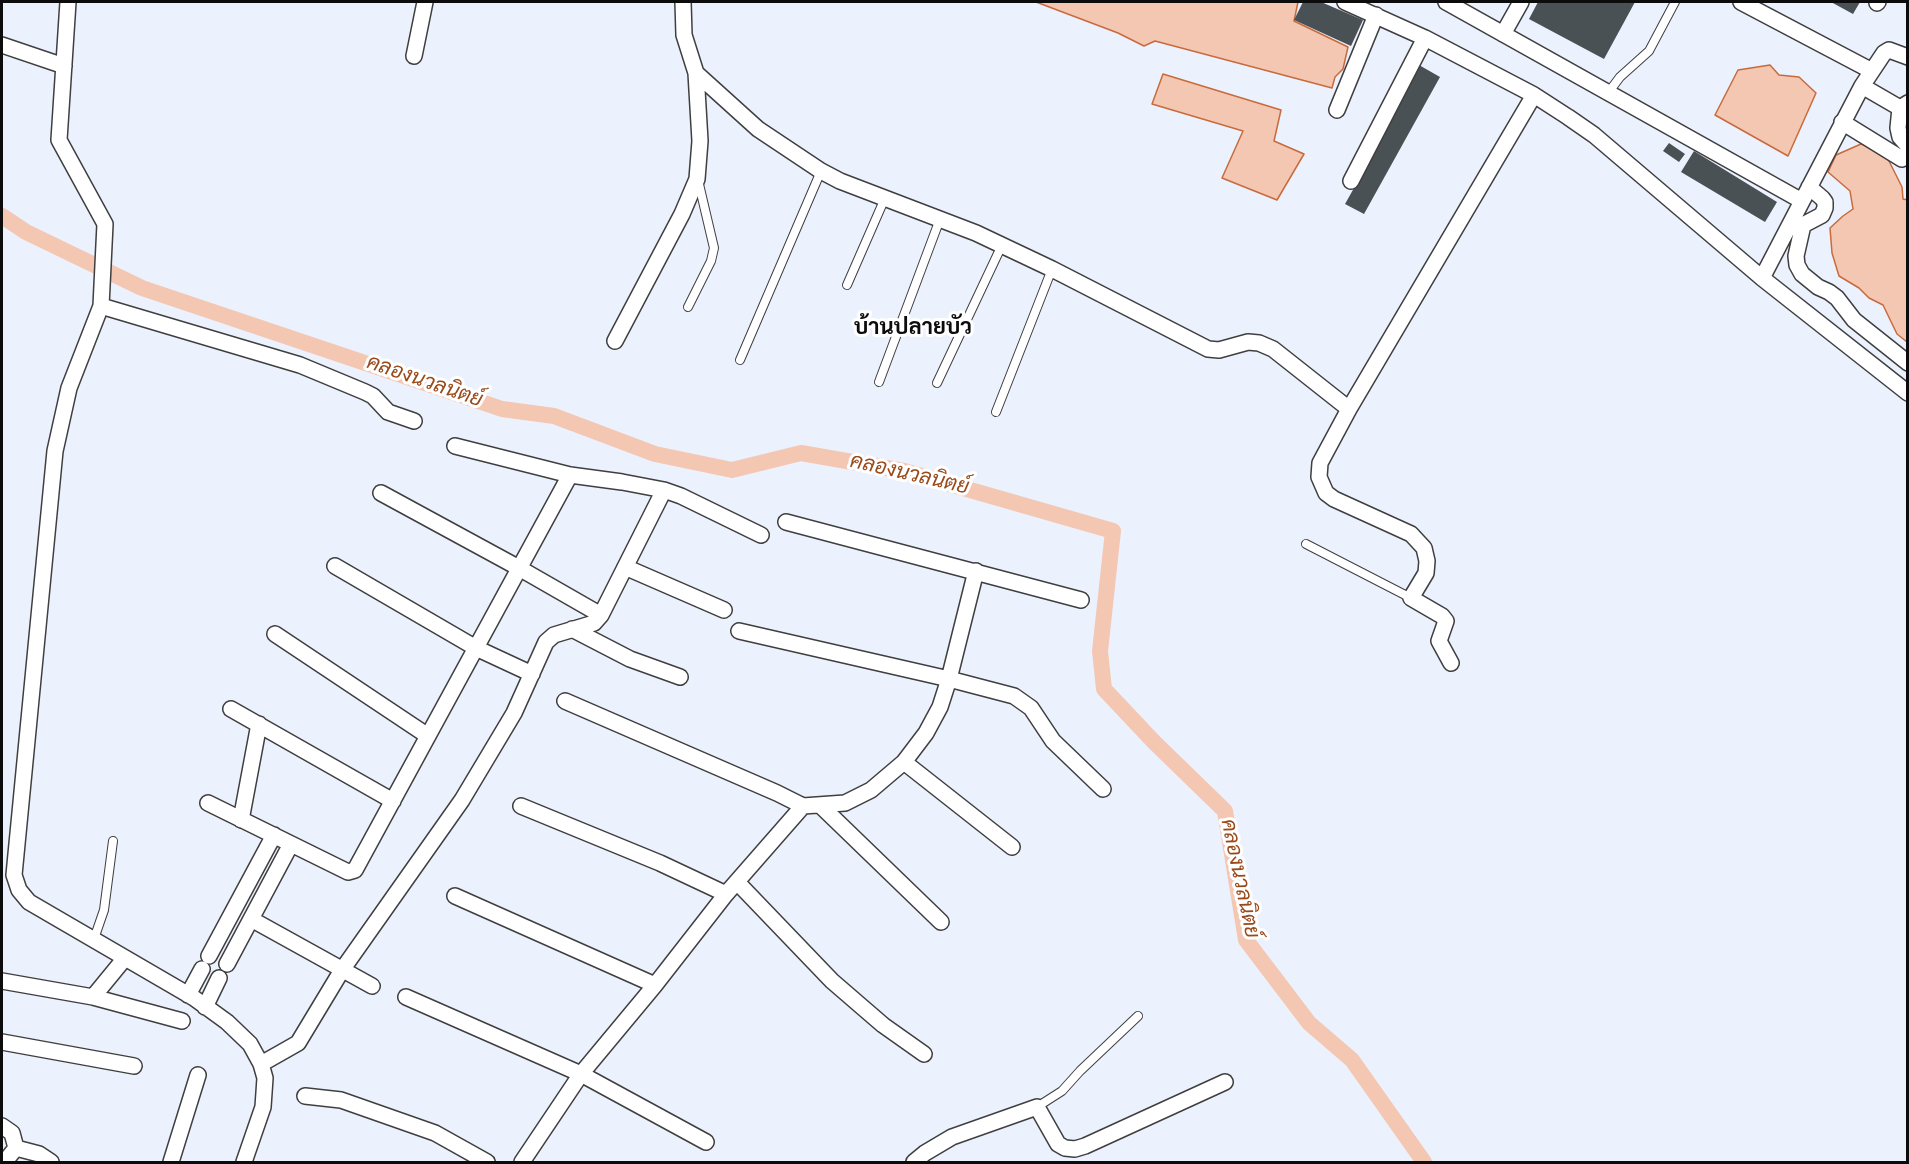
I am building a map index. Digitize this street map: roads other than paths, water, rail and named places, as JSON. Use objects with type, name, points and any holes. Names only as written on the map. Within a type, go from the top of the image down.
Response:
[{"type":"street","points":[[68,2],[59,140],[105,222],[104,256],[101,299],[69,388],[55,451],[14,875],[19,890],[29,902],[188,995],[227,1022],[249,1044],[261,1064],[265,1078],[263,1107],[244,1162]]},
{"type":"street","points":[[414,56],[425,2]]},
{"type":"street","points":[[615,342],[698,179],[700,141],[696,73],[684,35],[683,2]]},
{"type":"street","points":[[1345,2],[1425,38],[1534,95],[1594,135],[1762,278],[1908,393]]},
{"type":"street","points":[[1446,2],[1802,201]]},
{"type":"street","points":[[1503,34],[1521,2]]},
{"type":"street","points":[[1741,2],[1872,71]]},
{"type":"street","points":[[1337,110],[1376,15]]},
{"type":"street","points":[[1352,181],[1425,38]]},
{"type":"street","points":[[2,45],[64,66]]},
{"type":"street","points":[[1908,57],[1889,50],[1884,53],[1862,86],[1802,201],[1796,255],[1797,265],[1802,274],[1837,298],[1854,320],[1908,363]]},
{"type":"street","points":[[696,73],[758,129],[821,171],[1002,245],[1208,349],[1219,350],[1248,342],[1274,349],[1349,409]]},
{"type":"street","points":[[1862,86],[1904,106],[1898,128],[1906,155]]},
{"type":"street","points":[[1451,663],[1439,641],[1446,621],[1442,616],[1410,598],[1426,573],[1427,561],[1424,548],[1411,534],[1334,499],[1326,493],[1319,477],[1320,463],[1349,409],[1534,95]]},
{"type":"street","points":[[1842,122],[1906,155]]},
{"type":"street","points":[[1762,278],[1798,221],[1822,215],[1825,202],[1809,187]]},
{"type":"street","points":[[101,299],[300,365],[365,392],[373,396],[388,412],[414,421]]},
{"type":"street","points":[[455,446],[570,475],[664,490],[761,535]]},
{"type":"street","points":[[208,803],[348,872],[355,870],[570,475]]},
{"type":"street","points":[[261,1064],[298,1043],[342,970],[462,800],[514,713],[546,642],[554,635],[594,623],[601,615],[664,490]]},
{"type":"street","points":[[381,493],[601,615]]},
{"type":"street","points":[[786,522],[1081,600]]},
{"type":"street","points":[[335,566],[476,648],[532,674]]},
{"type":"street","points":[[625,567],[724,610]]},
{"type":"street","points":[[565,701],[802,806],[845,803],[871,790],[904,762],[936,716],[949,679],[976,572]]},
{"type":"street","points":[[572,630],[630,659],[681,676]]},
{"type":"street","points":[[738,631],[1014,696],[1031,708],[1053,741],[1103,789]]},
{"type":"street","points":[[275,634],[428,736]]},
{"type":"street","points":[[231,709],[393,801]]},
{"type":"street","points":[[241,820],[259,724]]},
{"type":"street","points":[[904,762],[1012,847]]},
{"type":"street","points":[[521,806],[660,863],[726,894]]},
{"type":"street","points":[[522,1162],[581,1074],[726,894],[802,806]]},
{"type":"street","points":[[820,806],[941,922]]},
{"type":"street","points":[[188,995],[274,835]]},
{"type":"street","points":[[227,964],[291,844]]},
{"type":"street","points":[[737,882],[832,981],[883,1026],[924,1054]]},
{"type":"street","points":[[455,896],[655,985]]},
{"type":"street","points":[[251,919],[372,986]]},
{"type":"street","points":[[93,997],[125,957]]},
{"type":"street","points":[[205,1006],[219,978]]},
{"type":"street","points":[[2,981],[93,997],[182,1022]]},
{"type":"street","points":[[406,997],[581,1074],[706,1142]]},
{"type":"street","points":[[2,1042],[134,1066]]},
{"type":"street","points":[[171,1162],[198,1075]]},
{"type":"street","points":[[914,1162],[924,1153],[952,1137],[1037,1107],[1058,1144],[1065,1148],[1075,1149],[1226,1082]]},
{"type":"street","points":[[305,1096],[341,1100],[435,1133],[487,1162]]},
{"type":"street","points":[[2,1126],[12,1133],[16,1148]]},
{"type":"street","points":[[2,1161],[7,1159],[16,1148]]},
{"type":"street","points":[[16,1148],[39,1155],[51,1162]]},
{"type":"lane","points":[[1608,93],[1629,68],[1649,51],[1675,2]]},
{"type":"lane","points":[[741,360],[821,171]]},
{"type":"lane","points":[[688,307],[711,261],[714,248],[698,179]]},
{"type":"lane","points":[[847,285],[885,198]]},
{"type":"lane","points":[[879,382],[940,219]]},
{"type":"lane","points":[[937,383],[1002,245]]},
{"type":"lane","points":[[996,412],[1052,269]]},
{"type":"lane","points":[[1306,544],[1410,598]]},
{"type":"lane","points":[[94,939],[104,910],[113,840]]},
{"type":"lane","points":[[1037,1107],[1062,1091],[1138,1016]]},
{"type":"waterway","name":"คลองนวลนิตย์","points":[[2,216],[26,232],[142,288],[502,409],[554,416],[655,454],[732,470],[801,453],[904,471],[1113,531],[1100,651],[1104,689],[1154,742],[1225,811],[1246,940],[1309,1023],[1352,1060],[1424,1162]]},
{"type":"district","name":"บ้านปลายบัว","points":[[913,330]]}]
